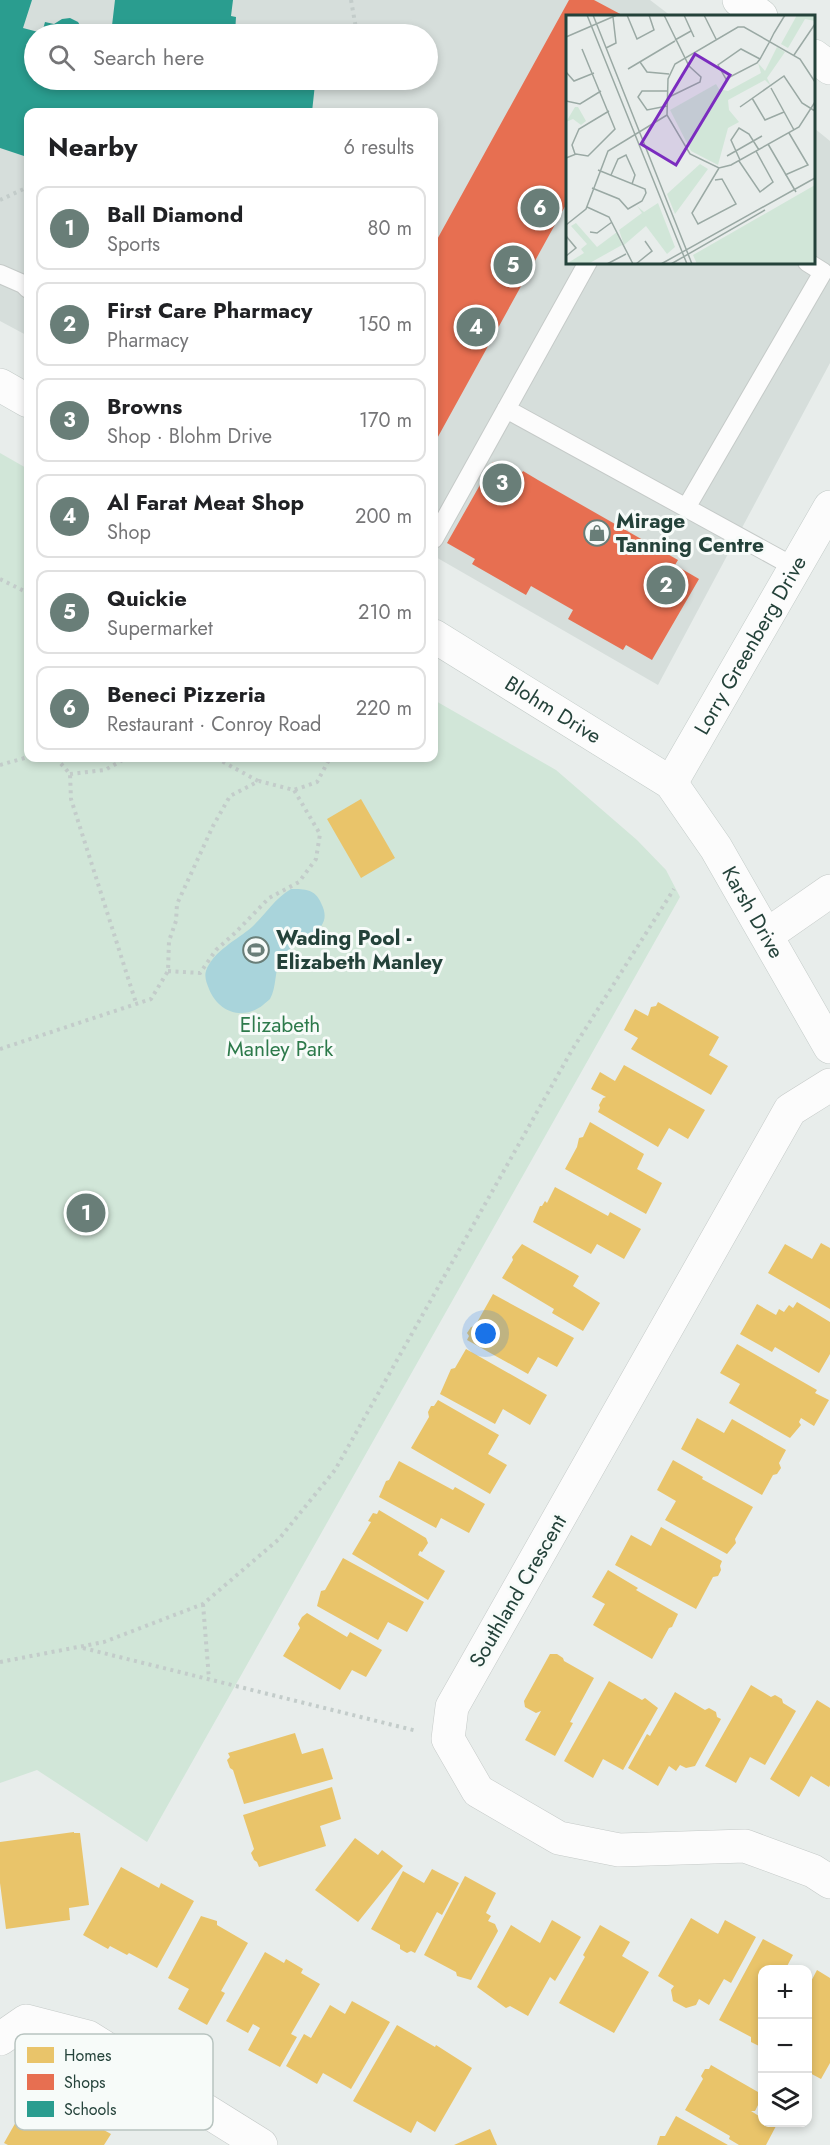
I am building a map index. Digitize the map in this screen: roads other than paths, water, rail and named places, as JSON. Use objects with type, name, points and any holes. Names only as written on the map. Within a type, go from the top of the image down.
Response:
[{"type":"street","points":[[739,0],[760,15]]},
{"type":"street","points":[[815,57],[830,68]]},
{"type":"street","points":[[0,385],[24,398]]},
{"type":"street","name":"Lorry Greenberg Drive","points":[[670,783],[830,507]]},
{"type":"street","name":"Blohm Drive","points":[[438,638],[670,783]]},
{"type":"street","name":"Karsh Drive","points":[[670,783],[716,848],[830,1047]]},
{"type":"street","points":[[767,935],[830,891]]},
{"type":"street","name":"Southland Crescent","points":[[830,1084],[790,1110],[452,1707],[447,1739],[478,1791],[559,1838],[619,1850],[745,1846],[813,1871],[830,1882]]},
{"type":"street","points":[[0,2039],[26,2021],[76,2034]]},
{"type":"street","points":[[213,2115],[261,2145]]},
{"type":"lane","points":[[438,532],[587,264]]},
{"type":"lane","points":[[686,508],[823,272],[810,264]]},
{"type":"lane","points":[[0,274],[24,285]]},
{"type":"lane","points":[[506,410],[796,568]]},
{"type":"water","name":"Wading Pool - Elizabeth Manley","points":[[291,889],[313,892],[319,898],[324,912],[322,924],[281,959],[270,999],[255,1010],[232,1012],[218,1003],[207,985],[205,973],[209,964]]},
{"type":"place","name":"Beneci Pizzeria","points":[[540,208]]},
{"type":"place","name":"Quickie","points":[[513,265]]},
{"type":"place","name":"Al Farat Meat Shop","points":[[476,327]]},
{"type":"place","name":"Browns","points":[[502,483]]},
{"type":"place","name":"Mirage Tanning Centre","points":[[597,533]]},
{"type":"place","name":"First Care Pharmacy","points":[[666,585]]},
{"type":"place","name":"Wading Pool - Elizabeth Manley","points":[[256,950]]},
{"type":"place","name":"Ball Diamond","points":[[86,1213]]},
{"type":"park label","name":"Elizabeth Manley Park","points":[[280,1037]]}]
